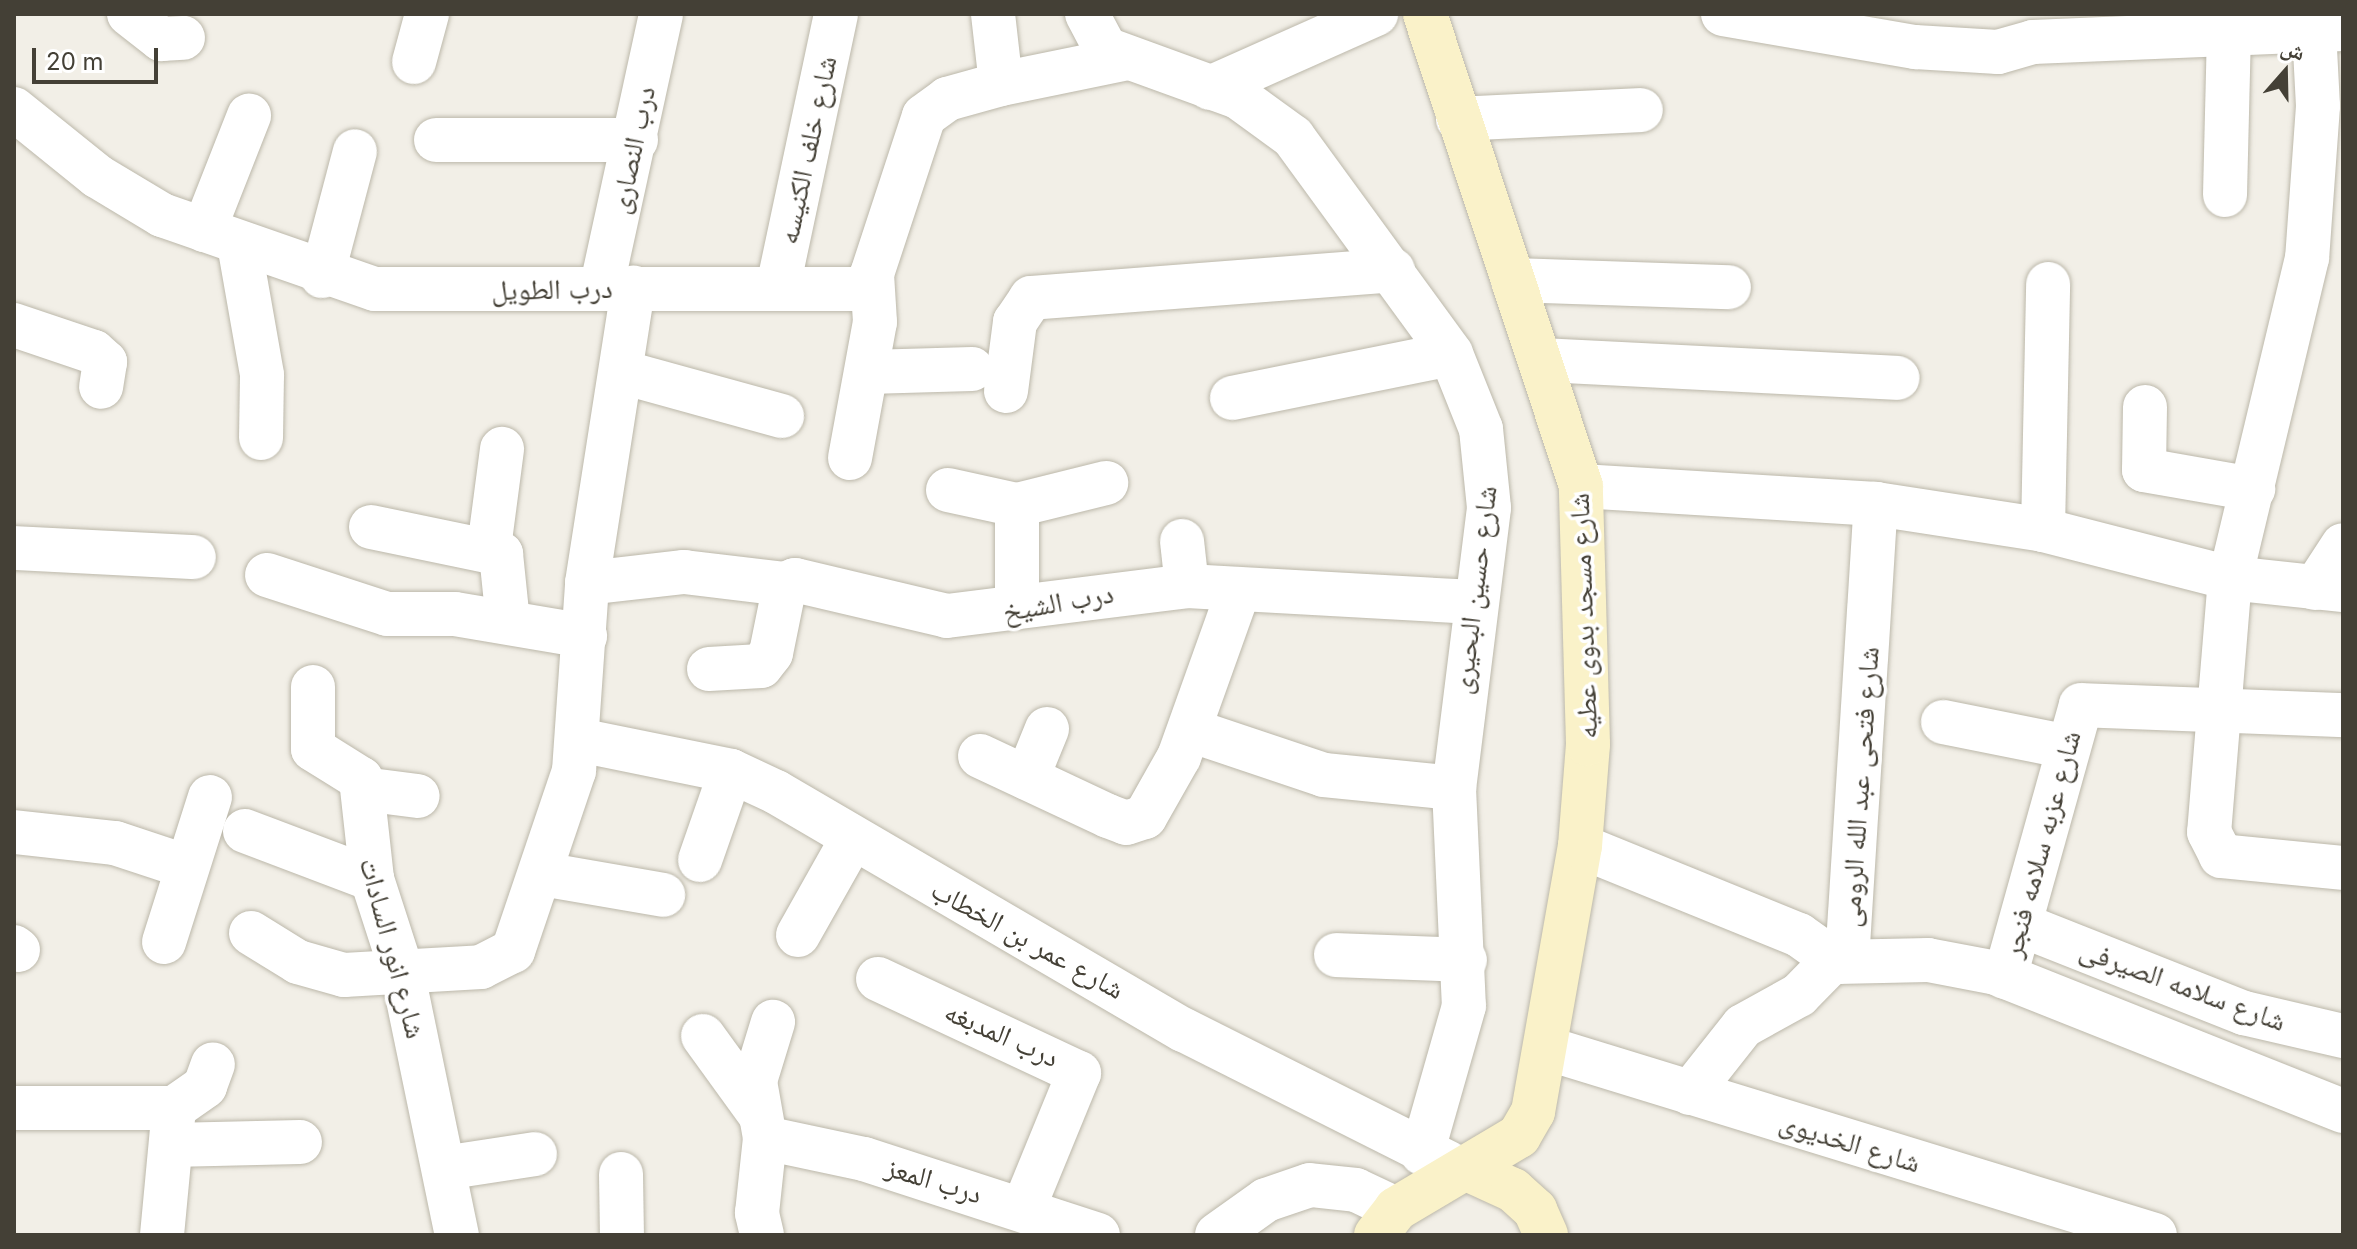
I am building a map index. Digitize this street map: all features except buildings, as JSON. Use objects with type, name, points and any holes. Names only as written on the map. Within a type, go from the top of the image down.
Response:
[{"type":"street","points":[[129,14],[161,39],[183,38]]},
{"type":"street","points":[[414,62],[427,14]]},
{"type":"street","name":"درب النصارى","points":[[251,933],[298,962],[344,975],[403,975],[500,963],[526,926],[579,740],[587,583],[622,372],[618,287],[636,140],[661,14]]},
{"type":"street","name":"شارع خلف الكنيسه","points":[[778,287],[836,14]]},
{"type":"street","points":[[993,14],[1001,84]]},
{"type":"street","name":"شارع حسين البحيرى","points":[[1087,14],[1106,49],[1123,59],[1210,88],[1265,112],[1293,137],[1393,270],[1451,354],[1481,429],[1487,468],[1454,788],[1465,960],[1458,1038],[1422,1153]]},
{"type":"street","points":[[1210,88],[1376,14]]},
{"type":"street","name":"شارع مسجد بدوى عطيه","points":[[1386,1222],[1519,1136],[1533,1112],[1580,846],[1588,706],[1581,486],[1543,360],[1458,119],[1425,14]]},
{"type":"street","points":[[1723,14],[1915,47],[1998,52],[2033,42],[2329,30],[2318,106],[2307,258],[2230,578],[2218,709],[2213,852],[2343,868]]},
{"type":"street","points":[[2225,195],[2229,34]]},
{"type":"street","points":[[850,458],[868,372],[872,289],[924,116],[947,99],[1001,84],[1123,59]]},
{"type":"street","name":"درب الطويل","points":[[14,109],[97,176],[222,237],[322,276],[375,289],[872,289]]},
{"type":"street","points":[[1458,119],[1641,110]]},
{"type":"street","points":[[249,116],[222,237],[262,375],[261,438]]},
{"type":"street","points":[[436,140],[636,140]]},
{"type":"street","points":[[322,276],[355,151]]},
{"type":"street","points":[[868,372],[989,380],[1015,322],[1031,298],[1393,270]]},
{"type":"street","points":[[1513,280],[1729,287]]},
{"type":"street","points":[[2043,530],[2048,284]]},
{"type":"street","points":[[14,325],[94,352],[105,362],[101,387]]},
{"type":"street","points":[[1232,398],[1451,354]]},
{"type":"street","points":[[1543,360],[1898,378]]},
{"type":"street","points":[[622,372],[782,416]]},
{"type":"street","points":[[2145,407],[2144,470],[2253,489]]},
{"type":"street","points":[[489,548],[502,449]]},
{"type":"street","points":[[948,490],[1017,505],[1106,483]]},
{"type":"street","points":[[1581,486],[1876,504],[2043,530],[2230,578],[2329,589],[2343,545]]},
{"type":"street","name":"شارع فتحى عبد الله الرومى","points":[[1690,1093],[1743,1026],[1799,995],[1837,962],[1848,945],[1857,870],[1876,504]]},
{"type":"street","points":[[1017,505],[1017,607]]},
{"type":"street","points":[[371,527],[489,548],[507,565],[508,622]]},
{"type":"street","points":[[1182,541],[1187,586]]},
{"type":"street","points":[[14,548],[194,557]]},
{"type":"street","name":"درب الشيخ","points":[[587,583],[684,572],[785,584],[947,616],[1187,586],[1475,602]]},
{"type":"street","points":[[267,575],[293,579],[325,600],[387,614],[508,622],[585,636]]},
{"type":"street","points":[[709,669],[761,666],[771,653],[785,584]]},
{"type":"street","points":[[980,756],[1126,823],[1145,817],[1165,792],[1239,589]]},
{"type":"street","points":[[313,687],[313,749],[348,769],[363,789],[418,796]]},
{"type":"street","name":"شارع عزبه سلامه فنجر","points":[[2005,977],[2024,926],[2068,747],[2086,703],[2343,715]]},
{"type":"street","points":[[1943,722],[2068,747]]},
{"type":"street","points":[[1027,778],[1047,729]]},
{"type":"street","points":[[1190,730],[1324,775],[1454,788]]},
{"type":"street","name":"شارع عمر بن الخطاب","points":[[579,740],[731,771],[1184,1030],[1422,1153],[1467,1169]]},
{"type":"street","points":[[700,860],[731,771]]},
{"type":"street","name":"شارع انور السادات","points":[[363,789],[372,879],[403,975],[457,1235]]},
{"type":"street","points":[[164,942],[210,797]]},
{"type":"street","points":[[245,831],[372,879]]},
{"type":"street","points":[[14,832],[115,843],[187,867]]},
{"type":"street","points":[[798,935],[851,841]]},
{"type":"street","points":[[1580,846],[1799,935],[1837,962],[1943,961],[2005,977],[2343,1111]]},
{"type":"street","points":[[542,874],[663,895]]},
{"type":"street","name":"شارع سلامه الصيرفى","points":[[2024,926],[2244,1013],[2343,1036]]},
{"type":"street","points":[[1336,955],[1465,960]]},
{"type":"street","name":"درب المدبغه","points":[[878,979],[1079,1073],[1024,1207]]},
{"type":"street","points":[[762,1235],[757,1213],[762,1125],[755,1081],[773,1022]]},
{"type":"street","points":[[703,1036],[762,1125]]},
{"type":"street","name":"شارع الخديوى","points":[[1546,1048],[2155,1235]]},
{"type":"street","points":[[162,1235],[173,1126],[205,1086],[213,1064]]},
{"type":"street","points":[[14,1108],[300,1142]]},
{"type":"street","name":"درب المعز","points":[[762,1125],[1024,1207],[1098,1235]]},
{"type":"street","points":[[444,1168],[535,1154]]},
{"type":"street","points":[[1467,1169],[1513,1190],[1535,1210],[1546,1235]]},
{"type":"street","points":[[621,1174],[622,1235]]},
{"type":"street","points":[[1217,1235],[1266,1200],[1310,1185],[1356,1190],[1386,1222]]}]
